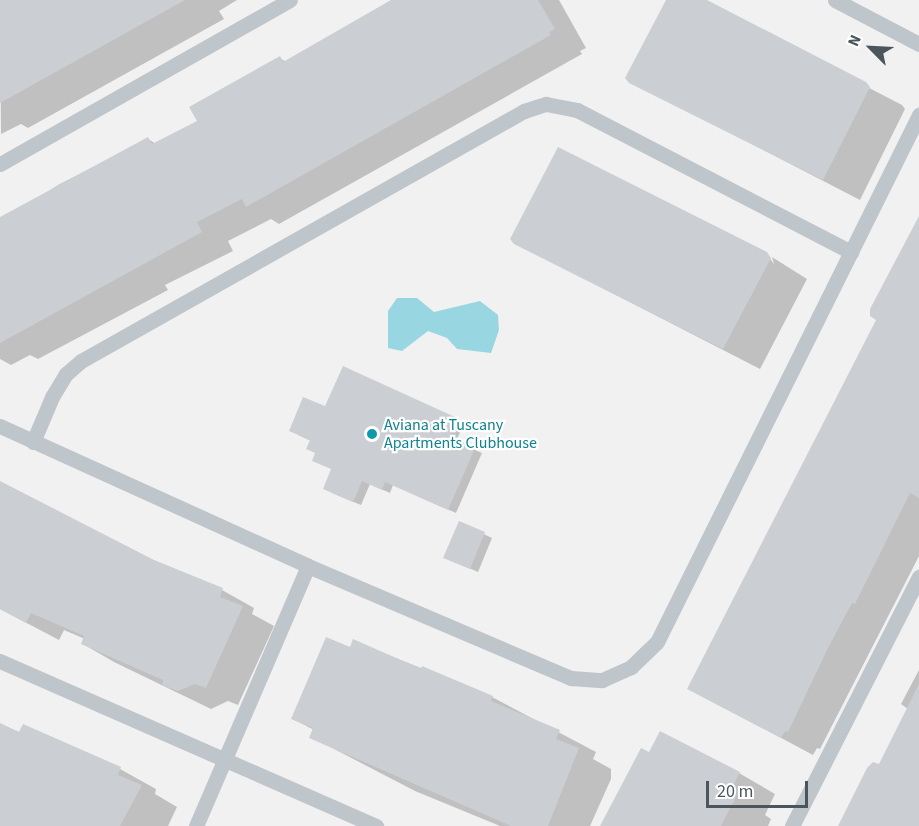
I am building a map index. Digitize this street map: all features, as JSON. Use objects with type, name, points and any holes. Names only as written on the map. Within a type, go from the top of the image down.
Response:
[{"type":"lane","points":[[0,164],[290,0]]},
{"type":"lane","points":[[835,0],[919,44]]},
{"type":"lane","points":[[33,442],[52,397],[66,374],[81,360],[524,111],[546,104],[577,110],[851,252]]},
{"type":"lane","points":[[0,426],[308,566],[571,678],[602,680],[631,667],[657,642],[919,115]]},
{"type":"lane","points":[[196,826],[308,566]]},
{"type":"lane","points":[[792,826],[919,577]]},
{"type":"lane","points":[[0,661],[376,826]]},
{"type":"water","points":[[397,298],[417,298],[434,312],[480,301],[498,315],[499,330],[491,353],[457,349],[447,338],[428,331],[402,351],[388,348],[388,311]]},
{"type":"building","points":[[0,0],[185,0],[0,103]]},
{"type":"building","points":[[391,0],[538,0],[555,29],[549,32],[551,35],[246,207],[242,199],[197,222],[202,232],[0,343],[0,217],[148,137],[152,144],[197,121],[189,107],[280,56],[283,62]]},
{"type":"building","points":[[666,0],[707,0],[866,82],[870,87],[823,180],[629,83],[625,78]]},
{"type":"building","points":[[558,147],[767,252],[771,258],[723,349],[514,244],[510,239]]},
{"type":"building","points":[[919,216],[919,498],[910,493],[855,604],[852,603],[828,648],[788,732],[785,731],[781,738],[687,689],[876,320],[870,316],[870,309]]},
{"type":"building","name":"Aviana at Tuscany Apartments Clubhouse","points":[[343,366],[457,418],[449,436],[475,448],[448,510],[385,482],[382,490],[362,481],[353,502],[323,489],[331,469],[312,461],[315,453],[306,449],[310,440],[289,431],[303,397],[325,406]]},
{"type":"building","points":[[0,481],[154,560],[223,588],[220,597],[243,606],[206,688],[195,684],[178,691],[162,685],[163,680],[81,644],[84,636],[31,613],[26,623],[0,609]]},
{"type":"building","points":[[459,521],[485,532],[470,569],[443,558]]},
{"type":"building","points":[[326,637],[350,647],[353,639],[421,669],[422,666],[493,696],[491,701],[560,730],[556,739],[579,748],[548,826],[511,826],[309,738],[313,728],[291,719]]},
{"type":"building","points":[[919,684],[919,826],[838,826],[867,768],[873,762],[879,764]]},
{"type":"building","points":[[0,723],[19,732],[23,724],[121,767],[118,775],[142,785],[120,826],[0,826]]},
{"type":"building","points":[[660,731],[740,772],[729,794],[736,797],[721,826],[600,826],[641,748],[649,752]]},
{"type":"place","name":"Aviana at Tuscany Apartments Clubhouse","points":[[372,434]]}]
